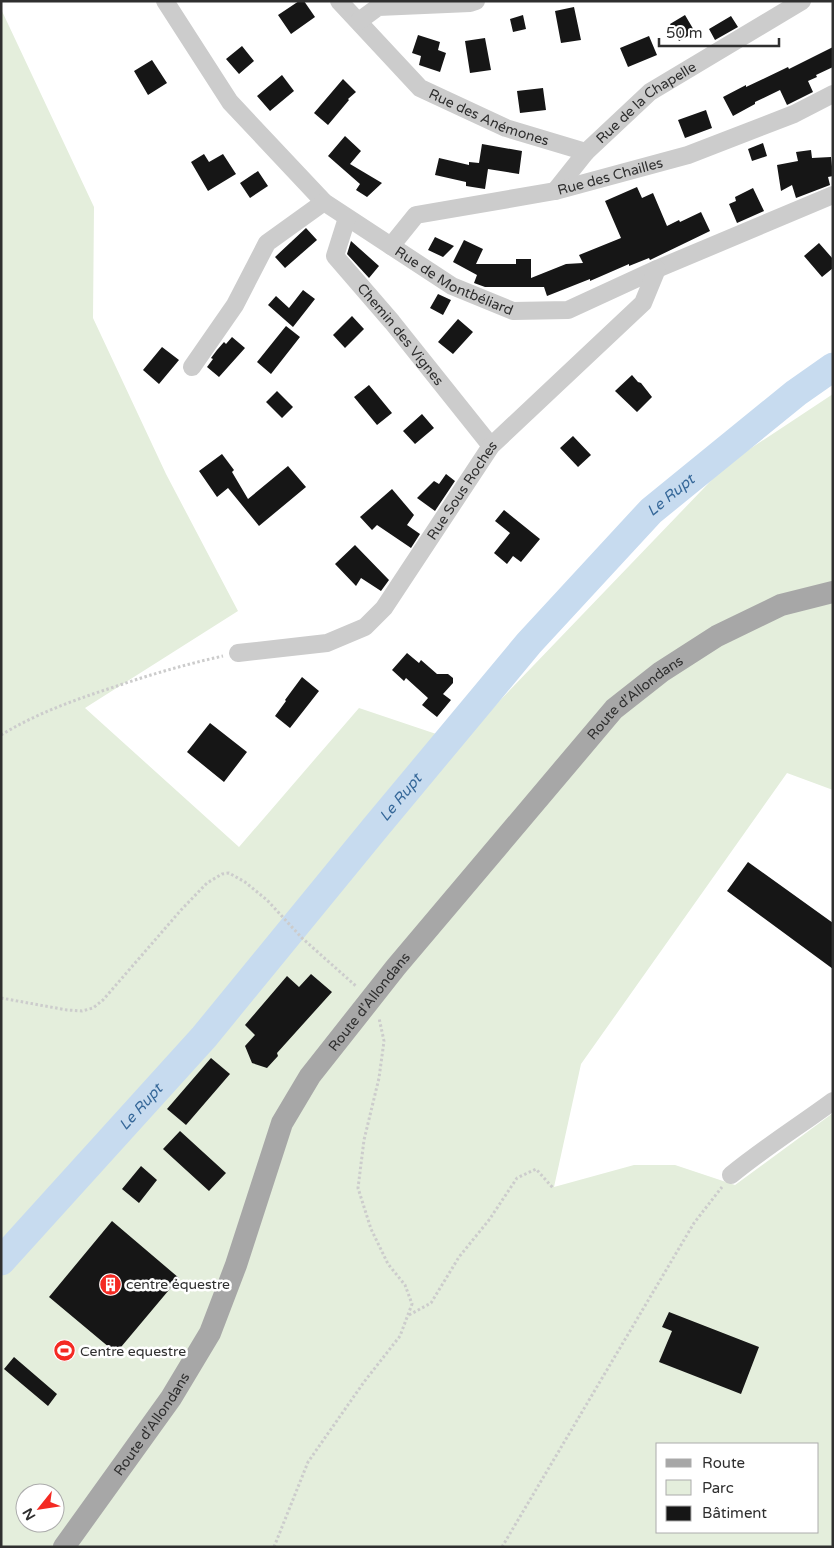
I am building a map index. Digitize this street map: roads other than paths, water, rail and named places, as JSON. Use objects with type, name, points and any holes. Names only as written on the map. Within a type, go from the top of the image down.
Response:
[{"type":"main road","name":"Route d’Allondans","points":[[64,1547],[171,1398],[210,1333],[236,1264],[282,1123],[310,1076],[369,1001],[614,709],[661,672],[717,636],[781,606],[833,592]]},
{"type":"street","name":"Rue de Montbéliard","points":[[165,1],[230,102],[324,202],[452,286],[512,311],[568,310],[657,269],[833,195]]},
{"type":"street","name":"Rue des Anémones","points":[[339,1],[420,88],[506,128],[586,152]]},
{"type":"street","points":[[359,21],[378,7],[470,3],[476,1]]},
{"type":"street","name":"Rue de la Chapelle","points":[[555,191],[586,152],[650,92],[802,1]]},
{"type":"street","name":"Rue des Chailles","points":[[391,246],[416,215],[555,191],[688,155],[794,114],[833,94]]},
{"type":"street","points":[[192,367],[235,305],[267,243],[324,202]]},
{"type":"street","name":"Chemin des Vignes","points":[[347,218],[335,256],[392,322],[491,446]]},
{"type":"street","name":"Rue Sous Roches","points":[[238,653],[327,643],[365,627],[384,608],[491,446],[644,303],[657,269]]},
{"type":"street","points":[[731,1175],[833,1101]]},
{"type":"waterway","name":"Le Rupt","points":[[1,1261],[204,1037],[529,643],[651,511],[796,393],[833,367]]},
{"type":"place","name":"centre équestre","points":[[110,1284]]},
{"type":"place","name":"Centre equestre","points":[[64,1351]]}]
